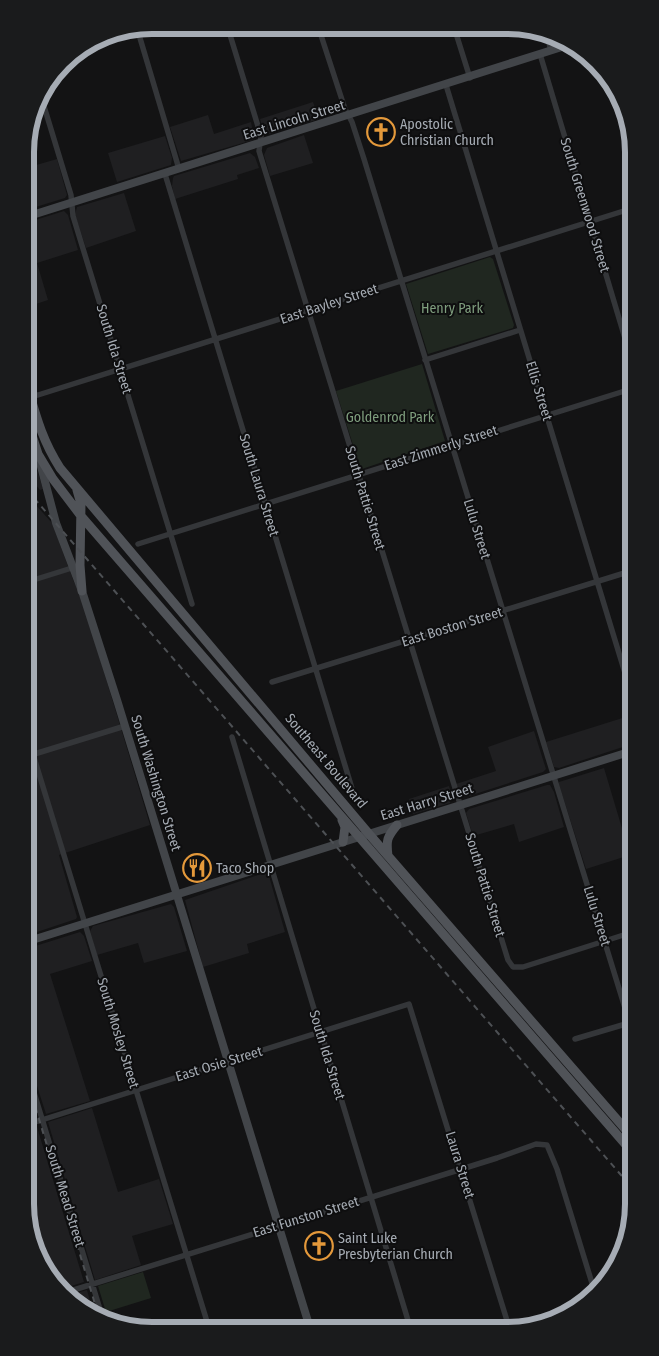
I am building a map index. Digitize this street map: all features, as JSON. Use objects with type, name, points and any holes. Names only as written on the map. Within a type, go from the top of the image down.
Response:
[{"type":"main road","name":"Southeast Boulevard","points":[[34,411],[49,450],[60,468],[369,834],[625,1129]]},
{"type":"main road","points":[[34,442],[38,454]]},
{"type":"main road","name":"Southeast Boulevard","points":[[38,454],[53,479],[81,516],[625,1143]]},
{"type":"main road","points":[[76,486],[81,516],[77,566],[82,591]]},
{"type":"main road","points":[[340,815],[345,827],[343,842]]},
{"type":"main road","points":[[388,856],[388,837],[397,825]]},
{"type":"street","name":"South Pattie Street","points":[[229,34],[261,136],[260,151],[508,960],[513,968],[524,967],[605,941]]},
{"type":"street","name":"Lulu Street","points":[[321,34],[345,109],[352,122],[625,1008]]},
{"type":"street","points":[[456,34],[470,78]]},
{"type":"street","points":[[139,35],[180,169]]},
{"type":"street","points":[[549,42],[551,51]]},
{"type":"street","name":"East Lincoln Street","points":[[34,215],[470,78],[561,47]]},
{"type":"street","name":"South Greenwood Street","points":[[540,54],[625,338]]},
{"type":"street","name":"Ellis Street","points":[[446,85],[625,673]]},
{"type":"street","name":"South Ida Street","points":[[44,105],[71,194],[72,211],[192,604]]},
{"type":"street","name":"South Laura Street","points":[[164,174],[354,795]]},
{"type":"street","name":"East Bayley Street","points":[[34,395],[625,211]]},
{"type":"street","points":[[425,360],[520,330]]},
{"type":"street","name":"East Zimmerly Street","points":[[138,544],[625,391]]},
{"type":"street","points":[[34,580],[77,566],[56,523],[38,454]]},
{"type":"street","name":"East Boston Street","points":[[272,682],[625,573]]},
{"type":"street","name":"South Washington Street","points":[[82,591],[308,1322]]},
{"type":"street","points":[[34,754],[125,726]]},
{"type":"street","name":"South Ida Street","points":[[232,736],[408,1322]]},
{"type":"street","name":"East Harry Street","points":[[34,939],[625,753]]},
{"type":"street","name":"South Mosley Street","points":[[34,767],[85,924],[206,1322]]},
{"type":"street","points":[[605,941],[625,935]]},
{"type":"street","name":"East Osie Street","points":[[34,1122],[409,1004]]},
{"type":"street","name":"Laura Street","points":[[409,1004],[507,1322]]},
{"type":"street","points":[[575,1039],[625,1023]]},
{"type":"street","name":"South Mead Street","points":[[34,1093],[100,1310]]},
{"type":"street","name":"East Funston Street","points":[[71,1291],[536,1144],[547,1145],[557,1169],[593,1285]]},
{"type":"shaded area","points":[[313,102],[319,119],[270,134],[264,133],[260,119]]},
{"type":"shaded area","points":[[208,115],[214,134],[251,122],[253,140],[181,161],[170,127]]},
{"type":"shaded area","points":[[304,135],[313,163],[270,176],[264,155],[267,148]]},
{"type":"shaded area","points":[[165,136],[172,158],[171,165],[117,182],[108,153]]},
{"type":"shaded area","points":[[250,153],[255,157],[259,168],[237,175],[238,179],[175,199],[172,186],[174,176]]},
{"type":"shaded area","points":[[57,159],[67,195],[65,198],[34,208],[34,166]]},
{"type":"shaded area","points":[[124,193],[136,231],[86,248],[75,215],[77,207]]},
{"type":"shaded area","points":[[64,211],[68,215],[78,250],[37,263],[48,300],[34,305],[34,220]]},
{"type":"shaded area","points":[[34,459],[43,489],[40,490],[34,483]]},
{"type":"shaded area","points":[[34,503],[52,523],[74,582],[80,592],[150,825],[59,855],[76,919],[34,933]]},
{"type":"shaded area","points":[[625,717],[625,746],[559,768],[554,767],[546,742]]},
{"type":"shaded area","points":[[534,731],[546,769],[543,772],[469,796],[465,797],[460,794],[456,784],[496,771],[488,747]]},
{"type":"shaded area","points":[[604,768],[625,838],[625,857],[586,869],[559,782]]},
{"type":"shaded area","points":[[550,785],[554,792],[564,827],[519,842],[514,824],[473,836],[466,813],[469,809]]},
{"type":"shaded area","points":[[449,786],[452,797],[450,803],[413,814],[409,799]]},
{"type":"shaded area","points":[[267,873],[269,876],[285,932],[247,944],[249,953],[203,967],[185,900]]},
{"type":"shaded area","points":[[171,904],[174,907],[187,951],[144,963],[138,943],[97,955],[90,931],[93,926]]},
{"type":"shaded area","points":[[80,932],[84,936],[92,961],[50,974],[90,1101],[46,1114],[34,1077],[34,946]]},
{"type":"shaded area","points":[[92,1108],[118,1192],[159,1179],[173,1224],[132,1236],[141,1265],[95,1280],[48,1122]]},
{"type":"shaded area","points":[[37,1127],[84,1282],[67,1287],[50,1263],[38,1235],[34,1204],[34,1128]]},
{"type":"shaded area","points":[[87,1290],[91,1305],[80,1298],[75,1294]]},
{"type":"green space","name":"Henry Park","points":[[490,257],[493,259],[514,325],[513,328],[428,354],[406,284]]},
{"type":"green space","name":"Goldenrod Park","points":[[422,364],[445,441],[362,469],[336,391]]},
{"type":"green space","points":[[143,1272],[151,1298],[106,1312],[98,1286]]},
{"type":"railway","points":[[34,498],[625,1180]]},
{"type":"railway","points":[[34,1103],[96,1308]]},
{"type":"place","name":"Apostolic Christian Church","points":[[381,132]]},
{"type":"place","name":"Taco Shop","points":[[197,868]]},
{"type":"place","name":"Saint Luke Presbyterian Church","points":[[319,1246]]}]
